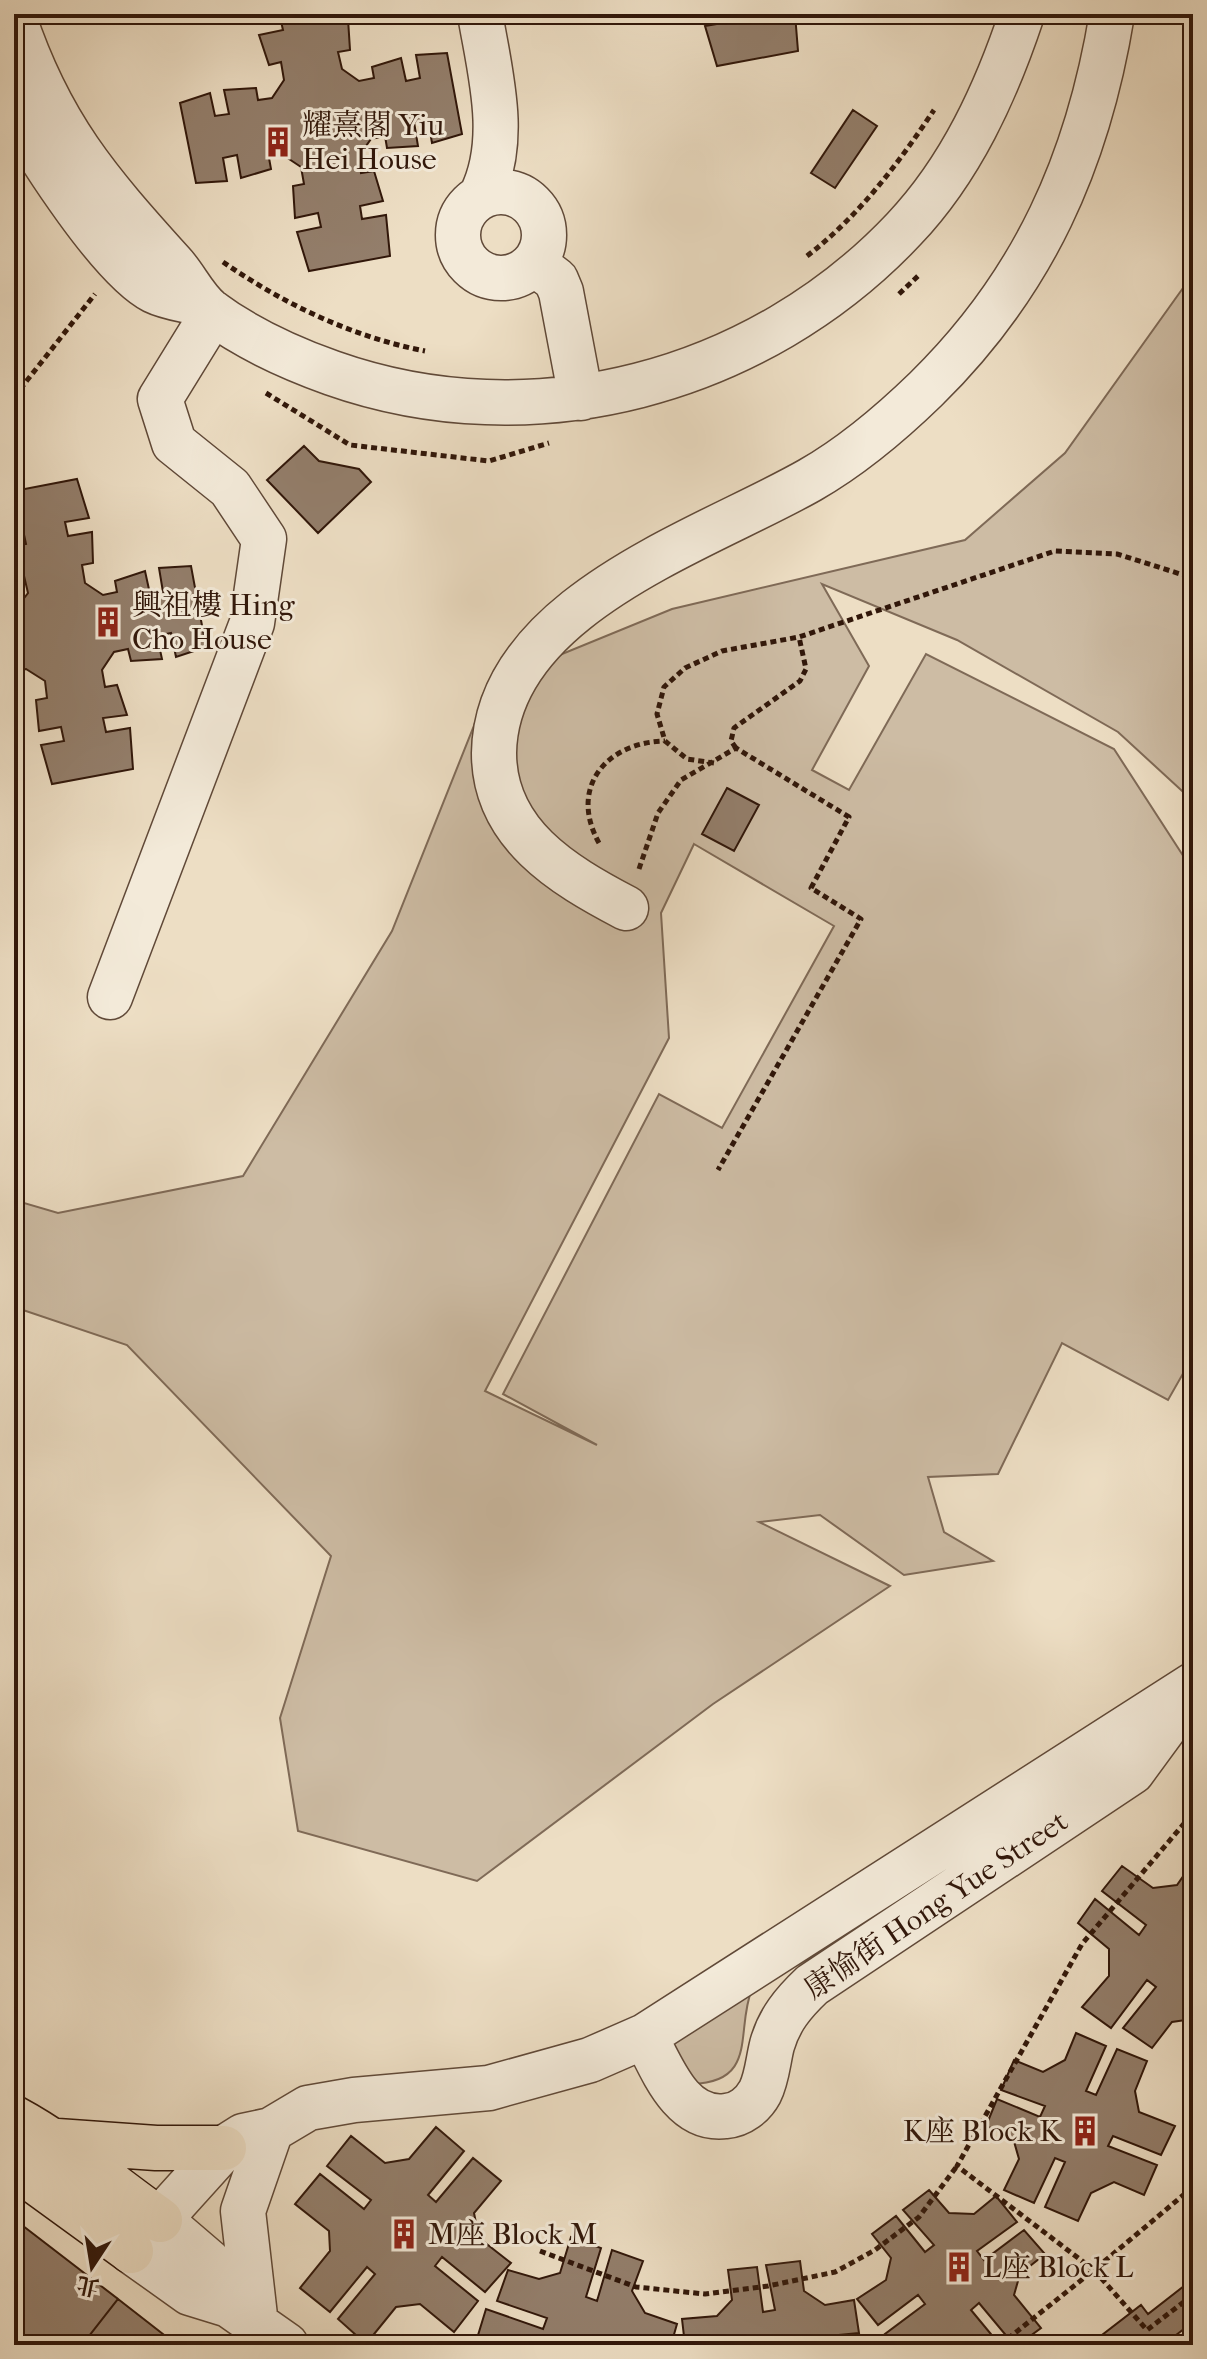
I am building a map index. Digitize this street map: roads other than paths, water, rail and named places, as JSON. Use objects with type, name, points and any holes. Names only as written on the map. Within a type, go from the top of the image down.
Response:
[{"type":"highway","points":[[14,2118],[57,2141],[146,2236]]},
{"type":"highway","points":[[57,2141],[156,2148],[224,2148]]},
{"type":"highway","points":[[14,2166],[146,2236]]},
{"type":"street","points":[[480,14],[491,82],[495,157],[481,196],[461,215],[457,229],[462,256],[471,267],[496,278],[524,272],[534,263],[545,238],[538,212],[529,202],[513,160],[491,82]]},
{"type":"street","points":[[14,110],[36,151],[128,269],[153,291],[207,308],[280,352],[356,381],[390,390],[494,403],[581,398],[652,383],[733,353],[805,312],[876,256],[905,228],[961,153],[993,93],[1022,14]]},
{"type":"street","points":[[632,889],[555,868],[538,853],[513,820],[504,800],[494,760],[498,719],[511,682],[535,649],[624,577],[694,536],[778,497],[840,461],[863,445],[944,370],[1017,276],[1056,206],[1093,112],[1112,14]]},
{"type":"street","points":[[14,18],[40,84],[88,167],[175,265],[207,308]]},
{"type":"street","points":[[481,196],[506,192],[529,202]]},
{"type":"street","points":[[534,263],[556,280],[561,292],[581,398]]},
{"type":"street","points":[[110,997],[252,623],[264,539],[230,488],[174,443],[160,399],[207,308]]},
{"type":"street","name":"康愉街 Hong Yue Street","points":[[645,2036],[667,2078],[686,2104],[718,2117],[740,2112],[762,2087],[778,2026],[798,1997],[1132,1772],[1193,1687]]},
{"type":"street","name":"康愉街 Hong Yue Street","points":[[146,2236],[224,2148],[243,2136],[271,2130],[308,2108],[354,2100],[444,2094],[536,2078],[590,2060],[645,2036],[1193,1687]]},
{"type":"street","points":[[257,2325],[243,2211],[271,2130]]},
{"type":"street","points":[[146,2236],[190,2293],[257,2325]]},
{"type":"place","name":"耀熹閣 Yiu Hei House","points":[[278,142]]},
{"type":"place","name":"興祖樓 Hing Cho House","points":[[108,622]]},
{"type":"place","name":"K座 Block K","points":[[1085,2131]]},
{"type":"place","name":"M座 Block M","points":[[404,2234]]},
{"type":"place","name":"L座 Block L","points":[[959,2267]]}]
